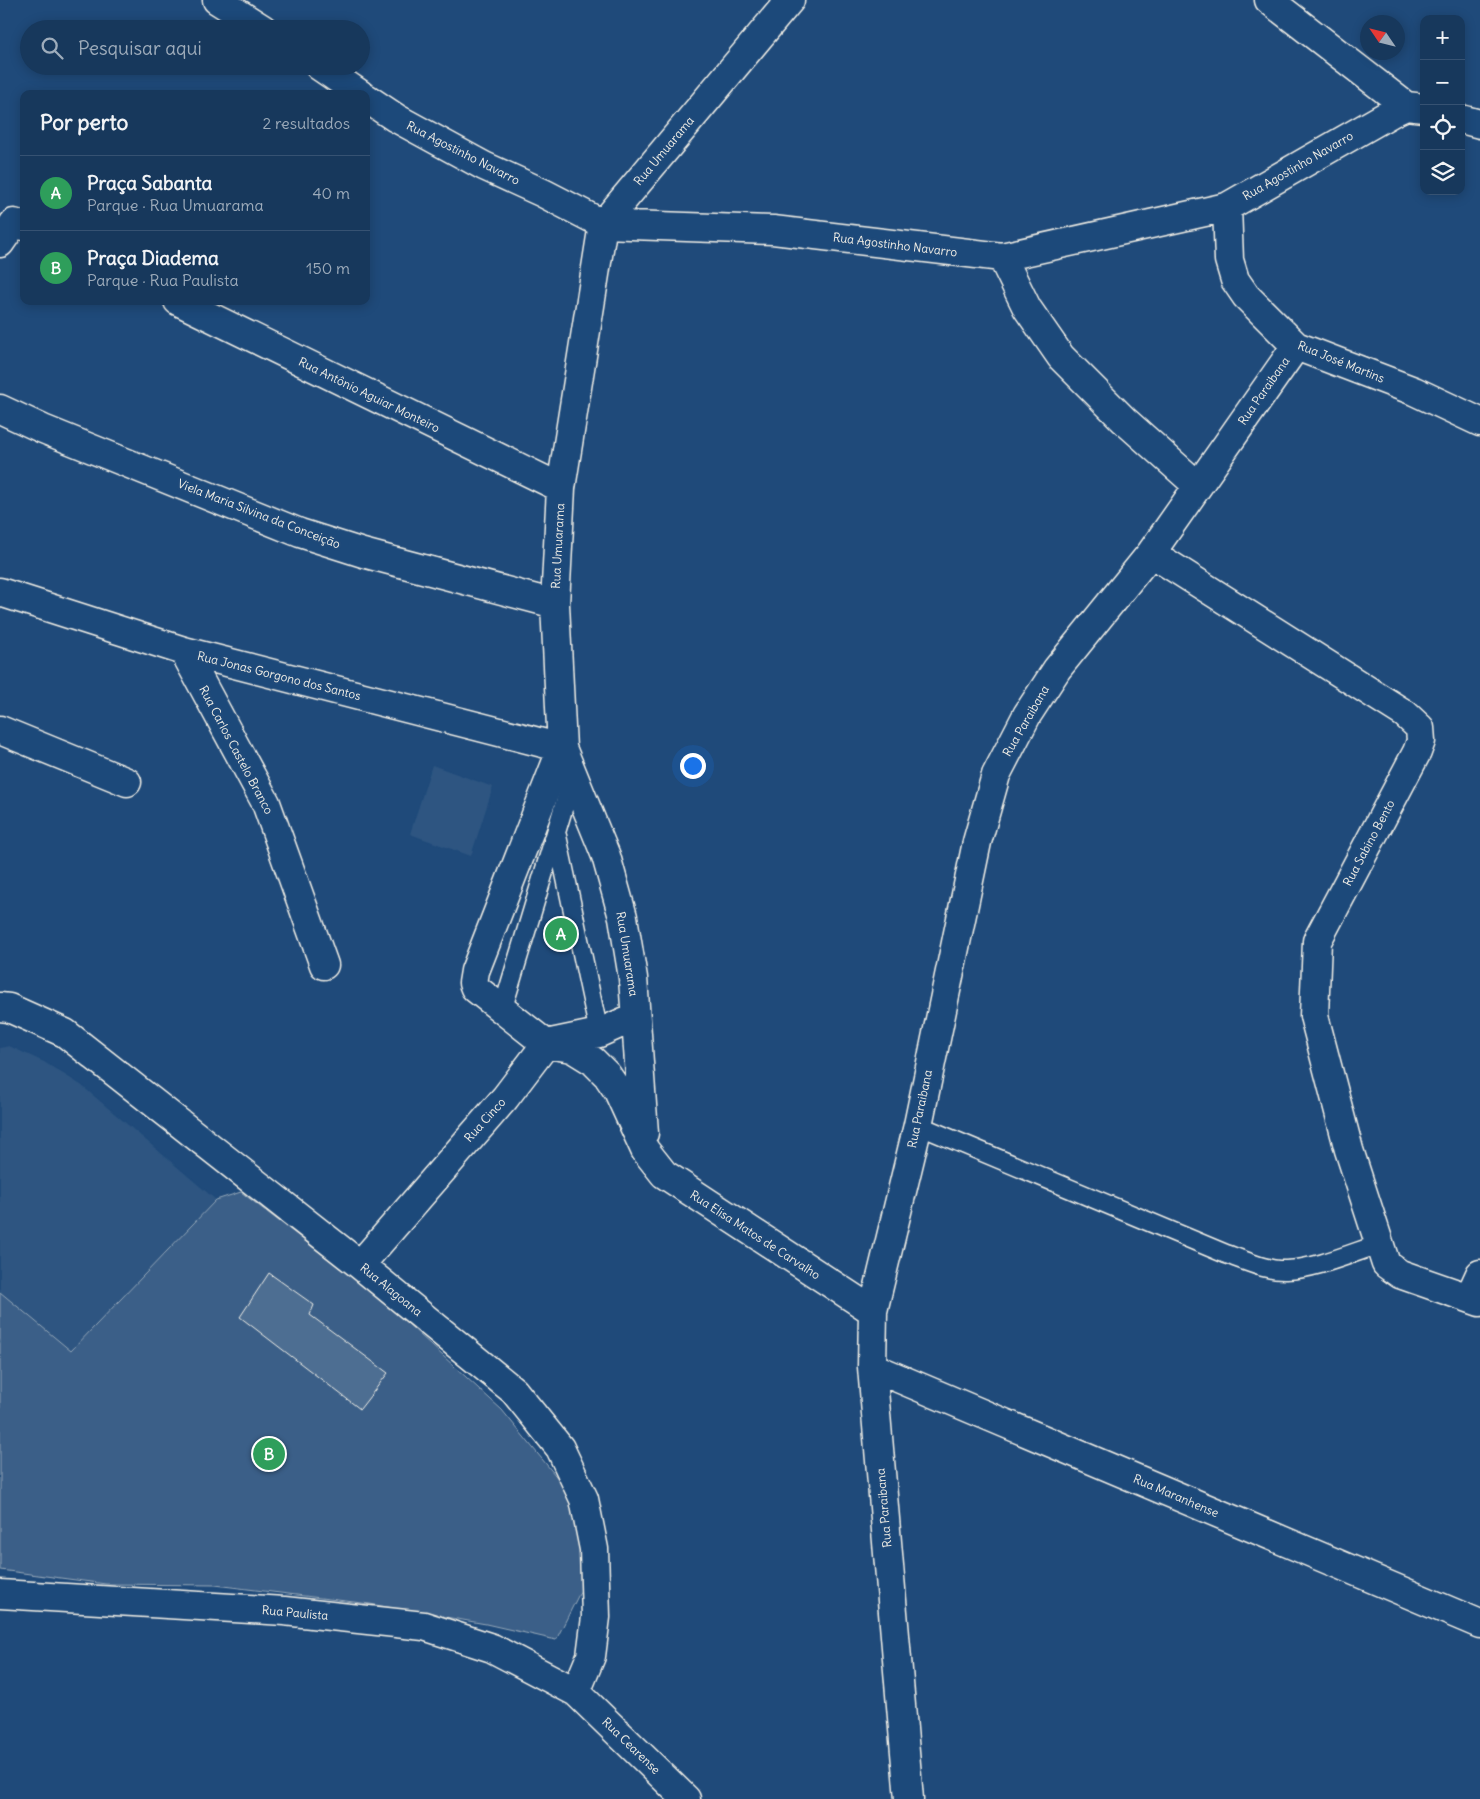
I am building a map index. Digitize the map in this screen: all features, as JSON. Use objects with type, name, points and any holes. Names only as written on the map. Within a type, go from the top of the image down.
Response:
[{"type":"street","points":[[217,0],[249,20]]},
{"type":"street","name":"Rua Umuarama","points":[[645,1150],[633,978],[623,917],[606,856],[562,748],[554,604],[561,488],[603,224],[790,0]]},
{"type":"street","points":[[1269,0],[1415,108]]},
{"type":"street","points":[[332,75],[354,90]]},
{"type":"street","name":"Rua Agostinho Navarro","points":[[370,101],[396,118],[484,166],[543,193],[603,224],[773,230],[1002,257],[1227,207],[1393,112],[1415,108]]},
{"type":"street","points":[[1465,119],[1480,124]]},
{"type":"street","name":"Rua José Martins","points":[[1227,207],[1229,260],[1236,280],[1246,296],[1296,346],[1414,391],[1480,422]]},
{"type":"street","points":[[0,242],[14,223],[20,225]]},
{"type":"street","points":[[1002,257],[1027,308],[1061,358],[1124,420],[1198,486]]},
{"type":"street","name":"Rua Antônio Aguiar Monteiro","points":[[186,305],[561,488]]},
{"type":"street","name":"Rua Paraibana","points":[[909,1799],[872,1367],[873,1311],[918,1125],[977,842],[996,775],[1027,714],[1057,669],[1151,553],[1296,346]]},
{"type":"street","name":"Viela Maria Silvina da Conceição","points":[[0,409],[42,429],[300,533],[363,553],[554,604]]},
{"type":"street","name":"Rua Sabino Bento","points":[[1151,553],[1406,714],[1420,728],[1420,742],[1417,752],[1317,941],[1314,1016],[1349,1150],[1384,1256]]},
{"type":"street","name":"Rua Jonas Gorgono dos Santos","points":[[0,592],[184,651],[562,748]]},
{"type":"street","name":"Rua Carlos Castelo Branco","points":[[184,651],[266,803],[324,965]]},
{"type":"street","points":[[0,730],[127,782]]},
{"type":"street","points":[[562,748],[473,984],[475,988],[502,1011],[546,1044],[599,1033],[635,1017]]},
{"type":"street","name":"Rua Alagoana","points":[[0,1007],[9,1008],[65,1032],[360,1265],[514,1391],[560,1448],[584,1499],[594,1549],[596,1617],[591,1656],[576,1692]]},
{"type":"street","name":"Rua Cinco","points":[[360,1265],[505,1098],[546,1044]]},
{"type":"street","name":"Rua Elisa Matos de Carvalho","points":[[546,1044],[572,1048],[593,1061],[607,1075],[618,1091],[645,1150],[664,1174],[873,1311]]},
{"type":"street","points":[[1384,1256],[1400,1274],[1476,1291]]},
{"type":"street","name":"Rua Maranhense","points":[[872,1367],[1480,1624]]},
{"type":"street","name":"Rua Paulista","points":[[0,1594],[284,1611],[424,1626],[492,1648],[576,1692]]},
{"type":"street","name":"Rua Cearense","points":[[576,1692],[686,1799]]},
{"type":"lane","points":[[502,1011],[573,776]]},
{"type":"lane","points":[[556,833],[599,1033]]},
{"type":"lane","points":[[918,1125],[1226,1254],[1262,1267],[1284,1270],[1384,1256]]},
{"type":"shaded area","points":[[432,765],[493,787],[471,856],[410,834]]},
{"type":"shaded area","points":[[9,1046],[44,1062],[81,1085],[216,1200],[71,1351],[0,1292],[0,1048]]},
{"type":"shaded area","points":[[241,1192],[383,1301],[502,1410],[573,1497],[584,1584],[556,1640],[486,1624],[370,1604],[215,1585],[106,1584],[0,1570],[0,1292],[71,1351],[216,1200]]},
{"type":"building","points":[[269,1273],[314,1305],[310,1315],[388,1373],[360,1409],[240,1317]]},
{"type":"place","name":"Praça Sabanta","points":[[561,934]]},
{"type":"place","name":"Praça Diadema","points":[[269,1454]]}]
